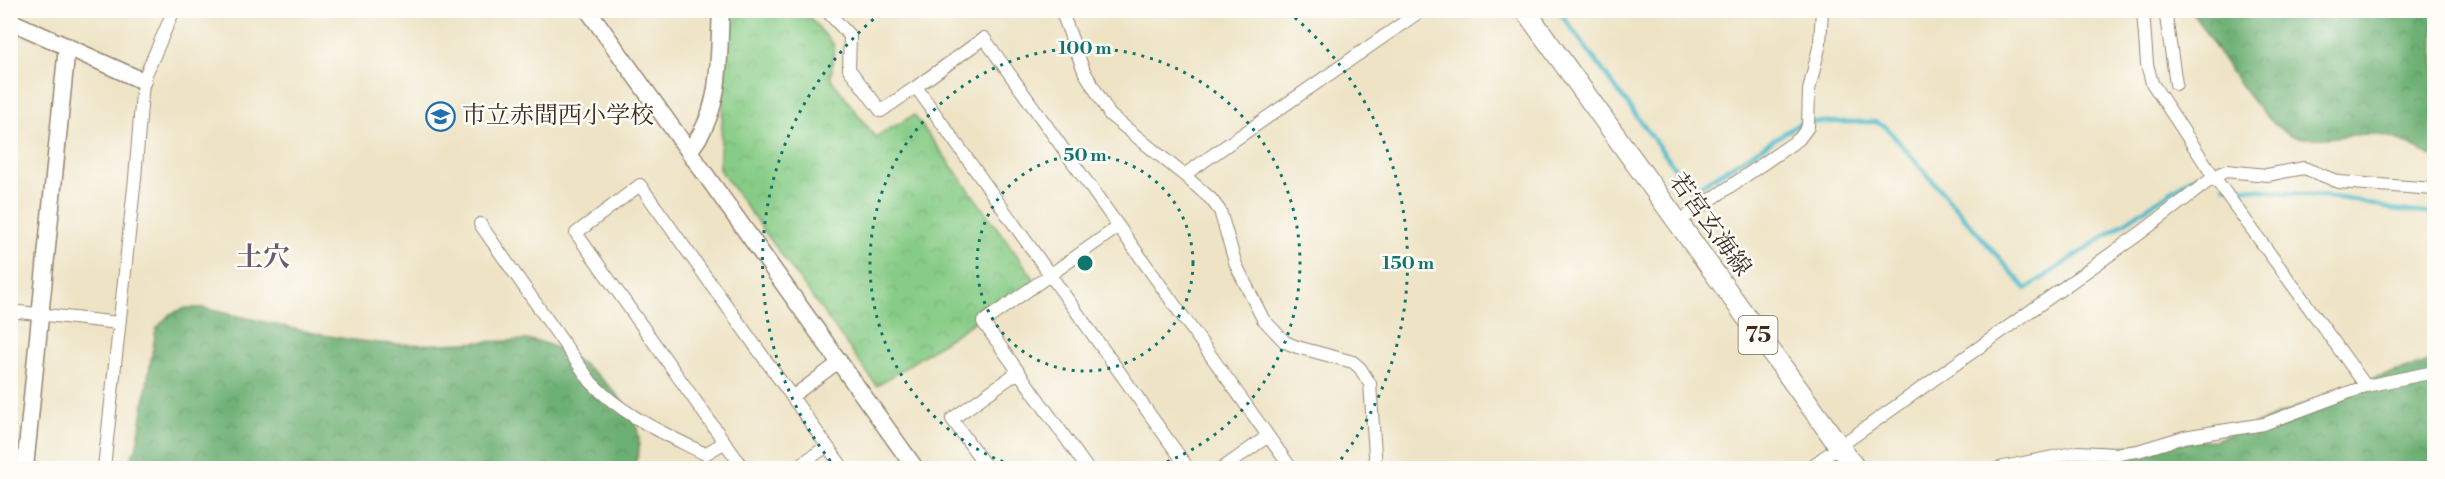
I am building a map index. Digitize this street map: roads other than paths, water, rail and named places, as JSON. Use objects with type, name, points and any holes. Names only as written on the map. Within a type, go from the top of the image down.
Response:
[{"type":"main road","name":"若宮玄海線","points":[[1525,10],[1855,468]]},
{"type":"street","points":[[104,468],[135,178],[142,81],[174,10]]},
{"type":"street","points":[[588,10],[915,468]]},
{"type":"street","points":[[689,151],[702,135],[713,109],[718,74],[721,10]]},
{"type":"street","points":[[826,10],[850,36],[849,69],[881,111],[984,38],[1291,468]]},
{"type":"street","points":[[1060,10],[1084,71],[1110,115],[1184,175],[1211,199],[1220,212],[1236,265],[1263,320],[1285,342],[1353,362],[1360,368],[1370,384],[1376,468]]},
{"type":"street","points":[[1184,175],[1422,10]]},
{"type":"street","points":[[1677,223],[1799,139],[1808,128],[1809,90],[1820,43],[1822,10]]},
{"type":"street","points":[[2143,10],[2147,64],[2152,83],[2214,177],[2367,386]]},
{"type":"street","points":[[2165,10],[2176,84]]},
{"type":"street","points":[[10,21],[142,81]]},
{"type":"street","points":[[25,468],[67,46]]},
{"type":"street","points":[[916,87],[1188,468]]},
{"type":"street","points":[[1809,468],[2139,234],[2214,177],[2226,171],[2267,176],[2304,168],[2339,182],[2434,189]]},
{"type":"street","points":[[743,468],[576,233],[640,185],[843,468]]},
{"type":"street","points":[[480,224],[591,382],[608,400],[633,417],[705,454],[725,442]]},
{"type":"street","points":[[1088,468],[983,322],[1118,227]]},
{"type":"street","points":[[10,311],[119,323]]},
{"type":"street","points":[[793,396],[839,362]]},
{"type":"street","points":[[987,468],[952,419],[1018,372]]},
{"type":"street","points":[[2000,468],[2078,452],[2115,454],[2138,451],[2184,437],[2264,424],[2367,386],[2434,372]]},
{"type":"street","points":[[1223,468],[1268,436]]},
{"type":"street","points":[[796,468],[827,446]]},
{"type":"waterway","points":[[1558,10],[1692,191],[1802,122],[1876,122],[1886,127],[2026,289],[2191,178],[2204,181]]},
{"type":"waterway","points":[[2224,186],[2348,199],[2391,209],[2434,214]]},
{"type":"place","name":"市立赤間西小学校","points":[[441,116]]},
{"type":"district","name":"土穴","points":[[263,258]]}]
